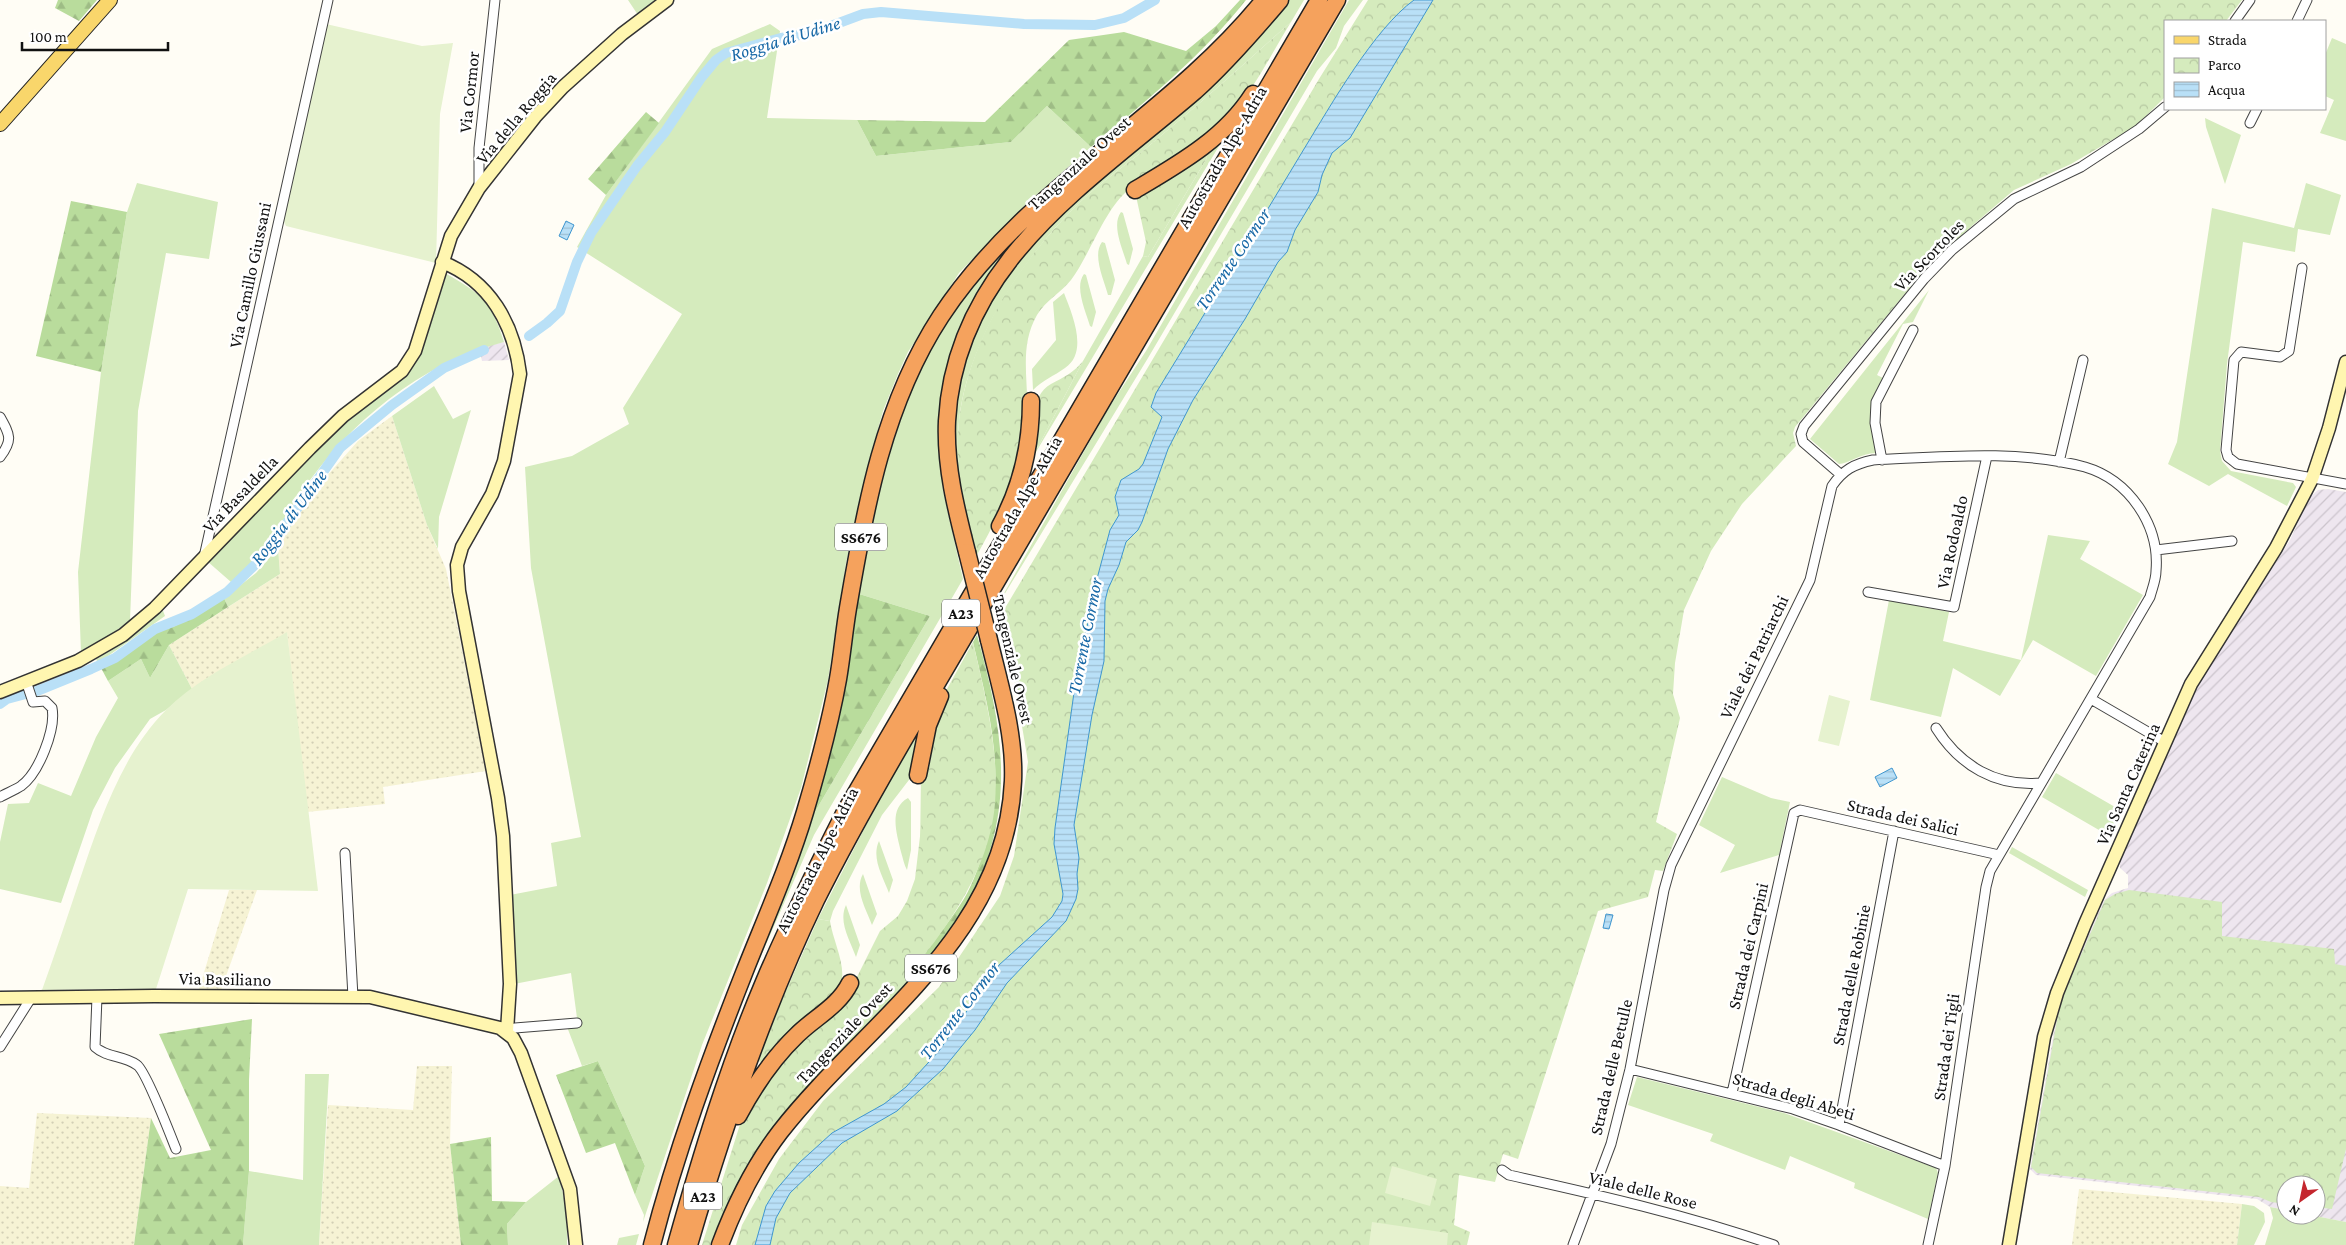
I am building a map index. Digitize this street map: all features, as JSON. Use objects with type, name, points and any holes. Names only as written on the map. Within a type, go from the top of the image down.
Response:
[{"type":"highway","name":"Tangenziale Ovest","points":[[652,1245],[664,1196],[694,1106],[804,816],[827,734],[870,493],[895,407],[914,362],[958,290],[981,262],[1021,220],[1186,79],[1222,46],[1264,0]]},
{"type":"highway","name":"Tangenziale Ovest","points":[[720,1245],[757,1165],[780,1132],[829,1077],[894,1010],[955,940],[987,885],[1005,835],[1013,782],[1012,749],[989,640],[950,474],[947,422],[952,388],[963,345],[987,294],[1011,258],[1069,195],[1195,90],[1243,45],[1280,0]]},
{"type":"highway","name":"Autostrada Alpe-Adria","points":[[689,1245],[718,1148],[759,1036],[816,902],[862,812],[1337,0]]},
{"type":"highway","name":"Autostrada Alpe-Adria","points":[[676,1245],[692,1186],[726,1083],[771,966],[846,810],[1316,6]]},
{"type":"highway","points":[[1135,190],[1211,142],[1232,122],[1247,105],[1288,38],[1316,6]]},
{"type":"highway","points":[[950,632],[960,596],[1007,513],[1015,493],[1027,449],[1031,401]]},
{"type":"highway","points":[[918,775],[933,709],[968,649],[972,624]]},
{"type":"highway","points":[[718,1148],[748,1096],[776,1057],[800,1032],[837,1002],[850,983]]},
{"type":"main road","points":[[0,124],[110,0]]},
{"type":"street","name":"Via Camillo Giussani","points":[[204,557],[328,0]]},
{"type":"street","name":"Via Cormor","points":[[479,188],[479,148],[495,0]]},
{"type":"street","name":"Via della Roggia","points":[[442,262],[451,236],[479,188],[534,117],[563,87],[622,34],[667,0]]},
{"type":"street","points":[[2236,20],[2250,0]]},
{"type":"street","points":[[2298,20],[2307,0]]},
{"type":"street","name":"Via Scortoles","points":[[1840,474],[1802,442],[1801,434],[1804,426],[1924,279],[1952,250],[2014,199],[2080,167],[2139,130],[2164,108]]},
{"type":"street","points":[[2250,123],[2256,110]]},
{"type":"street","name":"Via Basaldella","points":[[0,692],[27,685],[78,661],[124,635],[155,608],[343,416],[407,366],[415,351],[442,262]]},
{"type":"street","points":[[442,262],[483,287],[497,304],[512,339],[518,359],[520,374],[504,461],[492,494],[462,547],[457,565],[459,591],[502,827],[510,984],[507,1031],[521,1052],[565,1173],[574,1217],[576,1245]]},
{"type":"street","points":[[2302,268],[2288,351],[2280,357],[2241,352],[2234,360],[2226,450],[2228,457],[2237,464],[2346,484]]},
{"type":"street","points":[[1882,460],[1875,423],[1876,402],[1914,330]]},
{"type":"street","points":[[2059,462],[2083,360]]},
{"type":"street","name":"Via Santa Caterina","points":[[2009,1245],[2044,1038],[2057,993],[2085,924],[2191,684],[2276,548],[2312,479],[2329,428],[2346,362]]},
{"type":"street","points":[[0,417],[9,439],[6,449],[0,457]]},
{"type":"street","points":[[1840,474],[1856,463],[1882,460],[1987,456],[2059,462],[2086,468],[2114,482],[2133,498],[2148,520],[2156,550],[2156,572],[2150,597],[1999,855]]},
{"type":"street","name":"Via Rodoaldo","points":[[1868,592],[1954,608],[1987,456]]},
{"type":"street","name":"Viale dei Patriarchi","points":[[1664,890],[1671,865],[1810,580],[1832,486],[1840,474]]},
{"type":"street","points":[[2156,550],[2232,541]]},
{"type":"street","points":[[0,797],[22,785],[44,752],[53,721],[50,703],[39,700],[33,702],[27,685]]},
{"type":"street","points":[[2091,699],[2165,742]]},
{"type":"street","points":[[1936,728],[1945,743],[1964,762],[1995,778],[2025,785],[2041,783]]},
{"type":"street","name":"Strada dei Salici","points":[[1800,810],[1999,855]]},
{"type":"street","name":"Strada dei Carpini","points":[[1732,1093],[1794,813],[1800,810]]},
{"type":"street","name":"Strada delle Robinie","points":[[1839,1125],[1894,832]]},
{"type":"street","points":[[345,853],[354,997]]},
{"type":"street","name":"Strada dei Tigli","points":[[1928,1245],[1945,1166],[1986,887],[1990,870],[1999,855]]},
{"type":"street","name":"Strada delle Betulle","points":[[1573,1245],[1611,1144],[1630,1069],[1664,890]]},
{"type":"street","points":[[97,997],[95,1047],[103,1054],[125,1058],[139,1066],[176,1148]]},
{"type":"street","name":"Via Basiliano","points":[[0,998],[370,997],[428,1012],[492,1025],[507,1031]]},
{"type":"street","points":[[0,1047],[31,998]]},
{"type":"street","points":[[507,1031],[515,1028],[577,1023]]},
{"type":"street","name":"Strada degli Abeti","points":[[1630,1069],[1793,1109],[1945,1166]]},
{"type":"street","name":"Viale delle Rose","points":[[1502,1170],[1510,1175],[1593,1193],[1725,1228],[1774,1245]]},
{"type":"shaded area","points":[[504,342],[509,360],[482,361],[479,348]]},
{"type":"shaded area","points":[[392,416],[427,525],[446,569],[486,771],[383,787],[385,804],[307,812],[287,633],[192,689],[169,645],[280,574],[278,548],[302,504],[358,441]]},
{"type":"shaded area","points":[[2328,489],[2346,492],[2346,1222],[2326,1218],[2326,1175],[2276,1175],[2276,1208],[2270,1207],[2257,1199],[2036,1175],[2030,1169],[2059,1003],[2104,900],[2112,893],[2128,888],[2128,875],[2120,868],[2120,858],[2198,685],[2290,540],[2310,497],[2318,490]]},
{"type":"shaded area","points":[[229,890],[257,890],[221,990],[199,989]]},
{"type":"shaded area","points":[[417,1066],[452,1066],[450,1144],[461,1245],[319,1245],[328,1105],[413,1110]]},
{"type":"shaded area","points":[[37,1113],[151,1118],[134,1245],[0,1245],[0,1186],[29,1188]]},
{"type":"shaded area","points":[[2079,1189],[2242,1204],[2237,1245],[2072,1245]]},
{"type":"green space","points":[[58,0],[97,0],[79,21],[55,8]]},
{"type":"green space","points":[[628,0],[657,0],[638,15]]},
{"type":"green space","points":[[1240,0],[1246,0],[1211,41],[1091,147],[1047,106],[1011,142],[876,156],[857,120],[985,122],[1069,40],[1124,32],[1186,51],[1216,26]]},
{"type":"green space","points":[[1287,0],[1304,0],[1291,22],[1174,125],[1076,206],[1017,277],[985,333],[964,392],[958,433],[966,519],[962,521],[950,430],[967,348],[991,297],[1025,249]]},
{"type":"green space","points":[[1349,0],[1363,0],[1344,26],[1336,48],[1317,71],[1148,358],[990,618],[1108,409],[1146,351]]},
{"type":"green space","points":[[1368,0],[2242,0],[2227,20],[2164,20],[2164,98],[2136,126],[2071,164],[2014,190],[1927,267],[1795,427],[1793,433],[1796,446],[1742,504],[1711,551],[1684,610],[1675,663],[1673,694],[1680,718],[1656,822],[1677,834],[1663,871],[1655,870],[1648,897],[1598,911],[1518,1159],[1503,1154],[1495,1182],[1459,1175],[1454,1225],[1470,1232],[1467,1245],[736,1245],[742,1225],[779,1159],[823,1101],[939,987],[1000,896],[1014,856],[1028,762],[1010,654],[998,620],[1319,79]]},
{"type":"green space","points":[[1291,22],[1249,92],[1229,118],[1196,145],[1136,184],[1117,201],[1071,280],[1037,315],[1031,328],[1026,355],[1027,409],[1019,459],[1000,511],[974,560],[959,474],[959,421],[964,391],[973,362],[1000,304],[1035,252],[1076,206],[1191,110]]},
{"type":"green space","points":[[326,24],[422,46],[453,43],[440,114],[436,263],[286,226],[282,218]]},
{"type":"green space","points":[[770,24],[780,31],[767,118],[857,120],[876,156],[1011,142],[1047,106],[1091,147],[1028,202],[959,273],[908,352],[898,374],[883,411],[866,473],[846,563],[828,680],[801,788],[767,883],[702,1045],[643,1222],[644,1215],[635,1195],[645,1166],[598,1061],[582,1066],[564,1019],[577,1018],[571,973],[514,984],[510,895],[557,886],[551,843],[581,837],[531,568],[525,467],[572,456],[629,424],[623,408],[682,314],[577,247],[606,195],[712,49]]},
{"type":"green space","points":[[2332,38],[2346,44],[2346,141],[2320,133],[2334,100],[2326,96],[2326,53]]},
{"type":"green space","points":[[646,112],[659,123],[606,195],[588,179]]},
{"type":"green space","points":[[2205,118],[2241,135],[2225,184],[2206,127]]},
{"type":"green space","points":[[1223,138],[1027,467],[1031,453],[1038,447],[1083,361],[1143,256],[1148,257],[1207,158],[1203,152]]},
{"type":"green space","points":[[1203,152],[1207,158],[1148,257],[1143,256],[1146,242],[1136,196]]},
{"type":"green space","points":[[137,183],[218,202],[209,259],[166,253],[138,411],[130,621],[81,653],[78,572],[101,372],[127,212]]},
{"type":"green space","points":[[2306,183],[2341,195],[2330,235],[2298,229],[2295,252],[2243,242],[2227,364],[2220,451],[2222,461],[2231,471],[2293,483],[2296,487],[2287,506],[2228,474],[2209,486],[2168,464],[2177,442],[2212,208],[2294,228]]},
{"type":"green space","points":[[1061,194],[950,362],[940,404],[938,446],[943,491],[963,579],[814,835],[742,999],[802,834],[930,616],[856,593],[870,519],[904,402],[938,334],[990,263]]},
{"type":"green space","points":[[71,201],[127,212],[101,372],[36,356]]},
{"type":"green space","points":[[1121,212],[1123,213],[1133,249],[1129,265],[1127,264],[1117,230],[1118,217]]},
{"type":"green space","points":[[1102,242],[1105,243],[1115,280],[1111,295],[1108,295],[1098,261],[1099,247]]},
{"type":"green space","points":[[445,273],[476,293],[489,307],[504,342],[444,364],[416,380],[364,420],[341,442],[320,467],[261,551],[231,582],[207,561],[334,431],[395,382]]},
{"type":"green space","points":[[1084,274],[1086,275],[1096,312],[1092,327],[1090,326],[1080,292],[1081,279]]},
{"type":"green space","points":[[1929,290],[1913,322],[1903,324],[1877,375],[1883,378],[1873,396],[1872,404],[1876,453],[1870,453],[1839,464],[1810,439]]},
{"type":"green space","points":[[1064,293],[1074,322],[1077,343],[1076,352],[1072,361],[1065,368],[1033,390],[1032,369],[1056,340],[1053,302]]},
{"type":"green space","points":[[1083,361],[1038,447],[1031,453],[1032,425],[1039,397],[1051,384],[1072,372]]},
{"type":"green space","points":[[434,386],[453,419],[471,410],[439,517],[438,549],[427,525],[392,416]]},
{"type":"green space","points":[[2048,535],[2090,541],[2080,559],[2143,595],[2096,676],[2033,640],[2000,696],[1953,668],[1941,717],[1870,700],[1889,600],[1949,612],[1943,641],[2021,660]]},
{"type":"green space","points":[[278,548],[280,574],[228,607],[224,598],[256,573]]},
{"type":"green space","points":[[856,593],[930,616],[802,834]]},
{"type":"green space","points":[[224,598],[228,607],[169,645],[150,678],[141,659],[108,681],[101,668],[116,661],[157,632],[175,626]]},
{"type":"green space","points":[[162,608],[165,616],[98,663],[96,659],[127,638]]},
{"type":"green space","points":[[287,632],[318,891],[188,889],[156,989],[42,990],[103,814],[136,748],[166,710],[193,687]]},
{"type":"green space","points":[[977,635],[994,702],[999,735],[1000,799],[995,831],[986,864],[971,897],[922,969],[917,963],[955,912],[971,886],[983,853],[990,825],[994,798],[994,747],[973,642]]},
{"type":"green space","points":[[973,642],[990,722],[996,782],[995,803],[986,848],[967,892],[940,934],[908,975],[774,1126],[738,1183],[710,1245],[702,1245],[742,1118],[774,1067],[849,993],[880,931],[898,916],[907,901],[915,879],[926,785],[939,712],[947,689]]},
{"type":"green space","points":[[169,645],[192,689],[166,710],[150,719],[115,768],[93,810],[61,903],[0,889],[0,842],[8,804],[29,803],[38,783],[71,796],[96,737],[118,698],[108,681],[141,659],[150,678]]},
{"type":"green space","points":[[947,689],[932,749],[920,853],[921,774],[941,700]]},
{"type":"green space","points":[[1829,695],[1850,701],[1839,746],[1818,741]]},
{"type":"green space","points":[[917,735],[912,776],[882,815],[833,911],[830,921],[818,919],[880,798]]},
{"type":"green space","points":[[2056,773],[2122,811],[2111,837],[2042,797]]},
{"type":"green space","points":[[1722,777],[1771,798],[1790,802],[1779,855],[1720,873],[1735,845],[1699,825]]},
{"type":"green space","points":[[908,798],[911,802],[911,850],[907,870],[898,838],[896,815],[902,803]]},
{"type":"green space","points":[[879,841],[893,880],[889,893],[877,861],[876,854]]},
{"type":"green space","points":[[2012,847],[2088,890],[2085,897],[2009,853]]},
{"type":"green space","points":[[863,874],[877,914],[872,925],[860,893]]},
{"type":"green space","points":[[2129,890],[2222,902],[2222,936],[2334,949],[2335,964],[2346,966],[2346,1149],[2332,1209],[2326,1208],[2326,1175],[2276,1175],[2276,1203],[2259,1197],[2037,1173],[2031,1167],[2060,1003],[2105,900],[2115,894]]},
{"type":"green space","points":[[846,905],[860,945],[856,957],[844,924],[843,918]]},
{"type":"green space","points":[[818,919],[830,921],[841,963],[842,980],[840,988],[764,1063],[758,1061],[781,1002]]},
{"type":"green space","points":[[917,963],[922,969],[736,1191],[720,1220],[735,1186],[773,1127]]},
{"type":"green space","points":[[252,1019],[249,1080],[249,1171],[243,1245],[134,1245],[151,1118],[170,1158],[211,1150],[159,1034]]},
{"type":"green space","points":[[598,1061],[645,1166],[635,1195],[615,1143],[586,1153],[556,1075]]},
{"type":"green space","points":[[305,1074],[329,1074],[319,1245],[243,1245],[249,1171],[303,1180]]},
{"type":"green space","points":[[1637,1077],[1784,1113],[1936,1168],[1938,1173],[1928,1219],[1854,1188],[1855,1183],[1790,1156],[1785,1170],[1710,1141],[1713,1134],[1628,1105]]},
{"type":"green space","points":[[491,1137],[492,1201],[526,1202],[507,1224],[508,1245],[461,1245],[450,1144]]},
{"type":"green space","points":[[1392,1166],[1437,1179],[1430,1206],[1385,1193]]},
{"type":"green space","points":[[559,1176],[567,1211],[567,1245],[508,1245],[507,1224],[526,1202]]},
{"type":"green space","points":[[2242,1204],[2254,1206],[2264,1213],[2265,1222],[2254,1245],[2237,1245]]},
{"type":"green space","points":[[2270,1207],[2276,1208],[2276,1225],[2326,1225],[2326,1218],[2346,1222],[2346,1245],[2265,1245],[2273,1218]]},
{"type":"green space","points":[[1372,1222],[1448,1233],[1447,1245],[1369,1245]]},
{"type":"green space","points":[[639,1234],[636,1245],[617,1245],[619,1238]]},
{"type":"water","points":[[1414,0],[1433,0],[1350,138],[1332,153],[1322,175],[1318,192],[1295,230],[1287,252],[1278,262],[1245,319],[1193,400],[1168,449],[1142,522],[1138,530],[1126,542],[1119,565],[1108,589],[1105,601],[1104,661],[1092,715],[1074,825],[1079,858],[1078,889],[1076,899],[1066,921],[1007,983],[975,1030],[943,1069],[897,1111],[842,1143],[790,1193],[776,1218],[770,1245],[755,1245],[766,1206],[775,1191],[799,1163],[832,1133],[884,1104],[906,1087],[939,1051],[999,965],[1052,917],[1062,901],[1063,894],[1054,844],[1055,828],[1078,664],[1094,590],[1110,530],[1119,515],[1115,497],[1121,480],[1139,469],[1143,464],[1162,417],[1151,407],[1156,393],[1327,111],[1369,48],[1399,13]]},
{"type":"water","points":[[566,221],[574,225],[567,240],[559,236]]},
{"type":"water","points":[[1892,768],[1897,778],[1880,787],[1875,777]]},
{"type":"water","points":[[1606,914],[1613,915],[1609,929],[1603,928]]},
{"type":"waterway","name":"Roggia di Udine","points":[[529,336],[560,311],[577,262],[591,233],[637,166],[665,132],[701,78],[716,60],[726,53],[781,38],[812,33],[863,14],[881,12],[1024,24],[1095,25],[1124,18],[1155,0]]},
{"type":"waterway","name":"Roggia di Udine","points":[[0,704],[7,699],[37,691],[115,658],[155,629],[192,614],[227,592],[262,558],[340,448],[392,405],[444,368],[484,350]]},
{"type":"water label","name":"Torrente Cormor","points":[[1232,259]]},
{"type":"water label","name":"Torrente Cormor","points":[[1084,636]]},
{"type":"water label","name":"Torrente Cormor","points":[[959,1010]]}]
